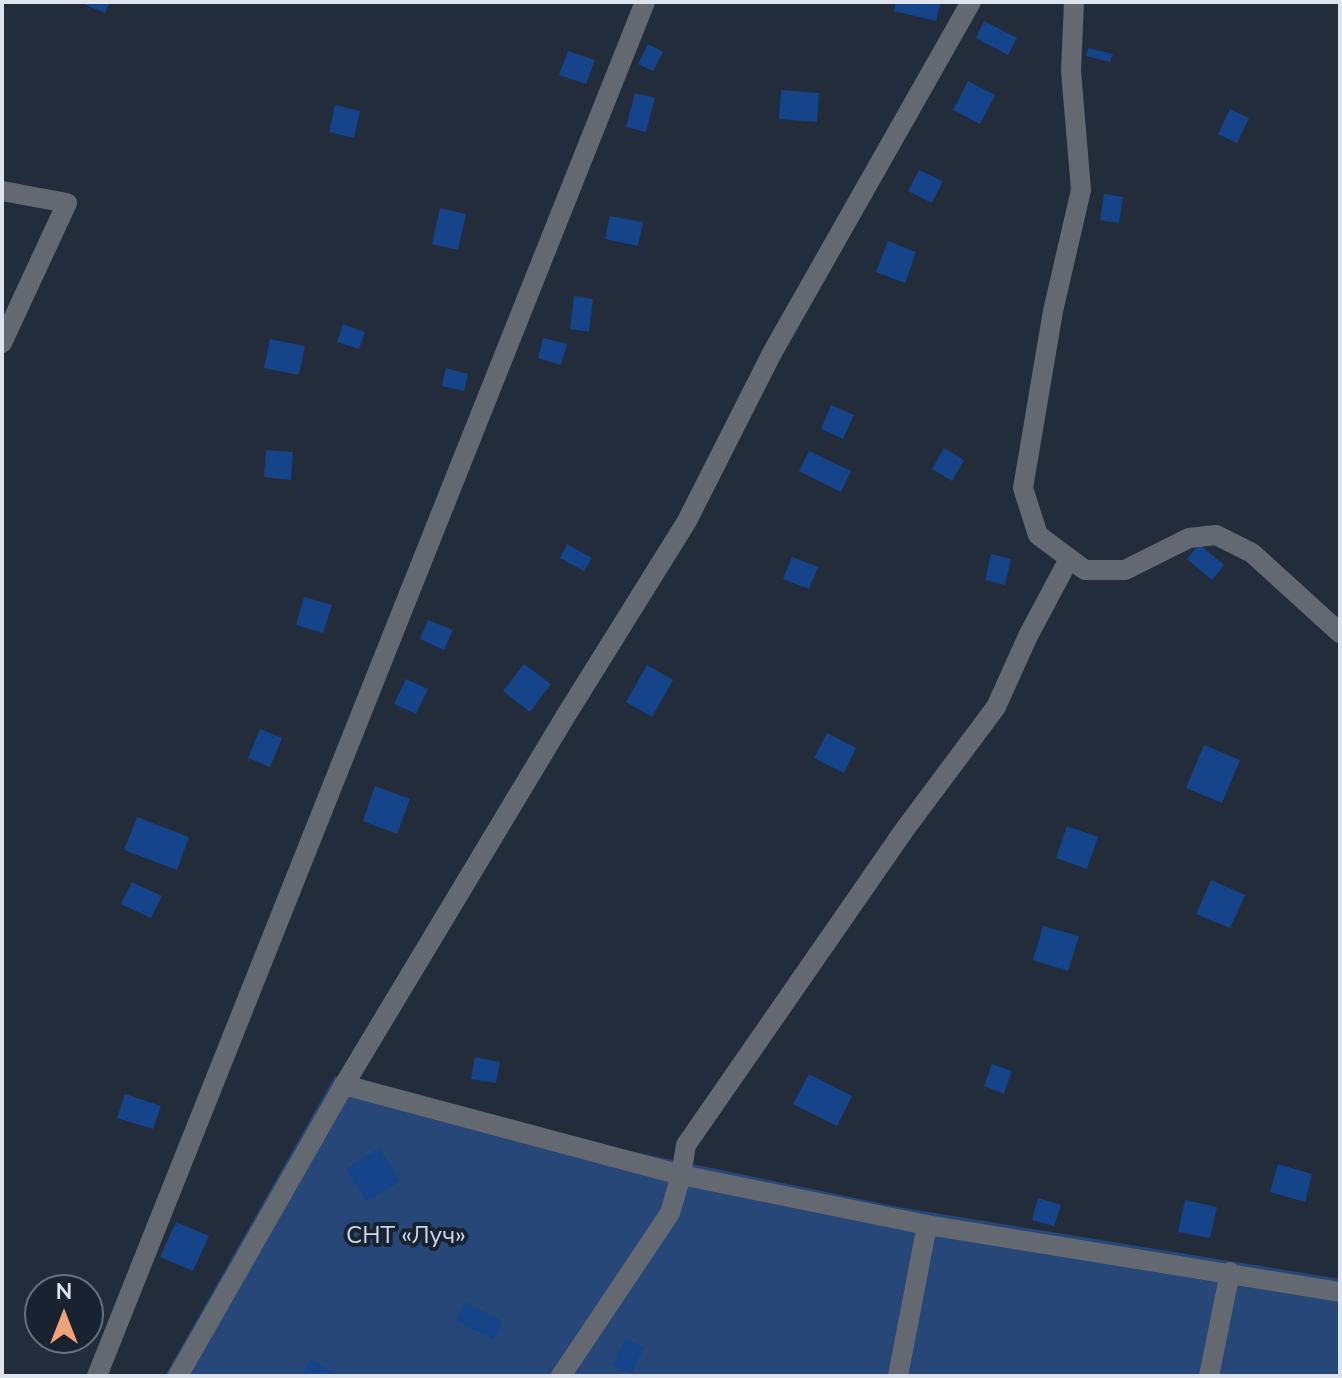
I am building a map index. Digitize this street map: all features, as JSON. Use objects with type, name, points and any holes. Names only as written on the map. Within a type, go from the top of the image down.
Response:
[{"type":"street","points":[[97,1376],[645,2]]},
{"type":"street","points":[[178,1376],[344,1085],[687,521],[772,353],[971,2]]},
{"type":"street","points":[[1074,2],[1071,71],[1081,190],[1053,311],[1023,488],[1038,535],[1085,570],[1125,570],[1189,538],[1216,535],[1252,553],[1340,633]]},
{"type":"street","points":[[2,191],[67,203],[2,343]]},
{"type":"street","points":[[561,1376],[670,1213],[686,1145],[905,829],[996,707],[1028,636],[1069,559]]},
{"type":"street","points":[[344,1085],[681,1175],[927,1225],[1340,1292]]},
{"type":"street","points":[[898,1376],[927,1225]]},
{"type":"street","points":[[1209,1376],[1230,1272]]},
{"type":"green space","name":"СНТ «Луч»","points":[[335,1076],[630,1151],[898,1207],[1340,1279],[1340,1376],[165,1376]]},
{"type":"building","points":[[79,2],[110,2],[105,13]]},
{"type":"building","points":[[896,2],[941,2],[936,21],[894,11]]},
{"type":"building","points":[[984,21],[1017,38],[1008,55],[976,38]]},
{"type":"building","points":[[648,44],[663,52],[653,71],[638,64]]},
{"type":"building","points":[[1088,48],[1113,54],[1110,62],[1086,56]]},
{"type":"building","points":[[568,51],[595,60],[586,84],[559,75]]},
{"type":"building","points":[[968,81],[995,95],[980,124],[953,110]]},
{"type":"building","points":[[781,90],[819,93],[817,122],[779,119]]},
{"type":"building","points":[[635,93],[655,98],[646,132],[626,127]]},
{"type":"building","points":[[335,105],[360,111],[354,138],[329,132]]},
{"type":"building","points":[[1230,109],[1249,118],[1237,143],[1218,134]]},
{"type":"building","points":[[919,170],[943,181],[932,203],[908,191]]},
{"type":"building","points":[[1104,194],[1123,197],[1119,223],[1100,220]]},
{"type":"building","points":[[440,208],[466,214],[458,250],[432,244]]},
{"type":"building","points":[[610,216],[643,222],[638,246],[605,239]]},
{"type":"building","points":[[888,241],[916,252],[905,283],[876,272]]},
{"type":"building","points":[[574,296],[593,299],[589,332],[570,329]]},
{"type":"building","points":[[343,324],[365,332],[359,349],[337,342]]},
{"type":"building","points":[[543,338],[567,344],[561,365],[538,358]]},
{"type":"building","points":[[270,339],[305,346],[299,375],[264,368]]},
{"type":"building","points":[[446,368],[468,374],[464,391],[442,386]]},
{"type":"building","points":[[831,405],[854,415],[843,439],[821,429]]},
{"type":"building","points":[[944,448],[964,460],[952,481],[932,469]]},
{"type":"building","points":[[266,450],[293,452],[291,480],[264,477]]},
{"type":"building","points":[[809,451],[851,471],[841,492],[799,471]]},
{"type":"building","points":[[567,544],[592,558],[584,571],[560,558]]},
{"type":"building","points":[[1199,544],[1224,565],[1212,580],[1187,559]]},
{"type":"building","points":[[991,554],[1011,559],[1005,585],[985,580]]},
{"type":"building","points":[[792,557],[818,567],[809,589],[783,579]]},
{"type":"building","points":[[304,597],[332,605],[323,633],[296,625]]},
{"type":"building","points":[[428,620],[453,630],[444,650],[420,639]]},
{"type":"building","points":[[524,664],[551,684],[530,712],[503,691]]},
{"type":"building","points":[[647,665],[673,680],[652,717],[626,702]]},
{"type":"building","points":[[406,679],[428,689],[416,714],[394,704]]},
{"type":"building","points":[[260,729],[282,738],[270,767],[248,758]]},
{"type":"building","points":[[827,733],[856,748],[844,773],[814,758]]},
{"type":"building","points":[[1204,745],[1240,760],[1222,803],[1186,788]]},
{"type":"building","points":[[375,786],[410,799],[397,834],[363,821]]},
{"type":"building","points":[[137,817],[189,837],[177,870],[124,850]]},
{"type":"building","points":[[1067,826],[1098,837],[1087,869],[1056,858]]},
{"type":"building","points":[[1211,880],[1245,895],[1230,928],[1196,914]]},
{"type":"building","points":[[132,882],[162,896],[151,918],[121,904]]},
{"type":"building","points":[[1043,926],[1079,936],[1068,971],[1033,960]]},
{"type":"building","points":[[475,1057],[500,1062],[496,1083],[471,1079]]},
{"type":"building","points":[[992,1064],[1012,1071],[1004,1094],[984,1086]]},
{"type":"building","points":[[809,1074],[852,1096],[837,1126],[793,1104]]},
{"type":"building","points":[[125,1094],[161,1106],[153,1129],[117,1118]]},
{"type":"building","points":[[379,1148],[400,1181],[367,1202],[346,1169]]},
{"type":"building","points":[[1278,1164],[1312,1174],[1305,1202],[1270,1192]]},
{"type":"building","points":[[1038,1198],[1061,1205],[1054,1226],[1032,1220]]},
{"type":"building","points":[[1185,1200],[1217,1207],[1210,1238],[1178,1232]]},
{"type":"building","points":[[176,1222],[209,1236],[193,1271],[160,1257]]},
{"type":"building","points":[[466,1302],[503,1322],[493,1340],[456,1320]]},
{"type":"building","points":[[625,1339],[644,1347],[632,1373],[613,1365]]},
{"type":"building","points":[[312,1359],[338,1376],[301,1376]]}]
